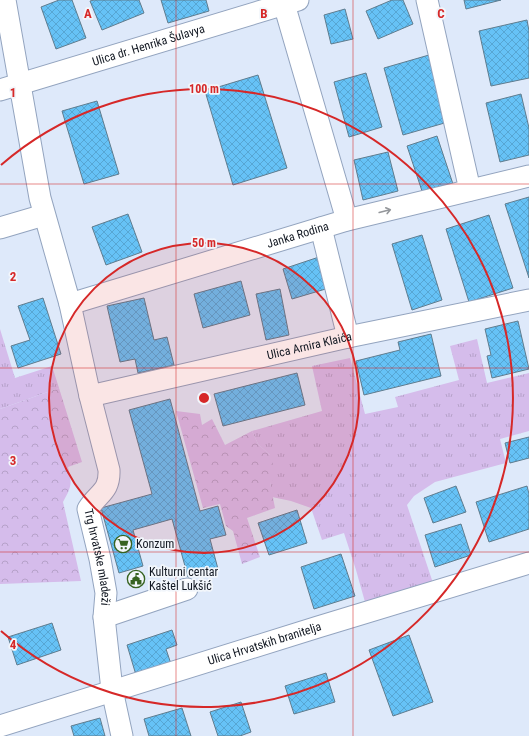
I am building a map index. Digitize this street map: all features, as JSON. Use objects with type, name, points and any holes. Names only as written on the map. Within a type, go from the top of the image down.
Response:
[{"type":"street","points":[[5,0],[40,198],[70,304],[90,396]]},
{"type":"street","points":[[427,0],[470,190]]},
{"type":"street","points":[[291,2],[347,220]]},
{"type":"street","name":"Ulica dr. Henrika Šulavya","points":[[0,90],[291,2]]},
{"type":"street","name":"Janka Rodina","points":[[70,304],[347,220],[529,176]]},
{"type":"street","points":[[0,228],[44,214]]},
{"type":"street","points":[[321,228],[348,337]]},
{"type":"street","name":"Ulica Arnira Klaića","points":[[90,396],[348,337],[529,300]]},
{"type":"street","name":"Trg hrvatske mladeži","points":[[90,396],[109,470],[110,480],[104,492],[94,500],[88,509],[100,559],[106,593],[104,617],[187,589]]},
{"type":"street","name":"Ulica Hrvatskih branitelja","points":[[0,726],[112,690],[529,564]]},
{"type":"street","points":[[104,617],[112,690],[122,736]]},
{"type":"green space","points":[[0,329],[15,378],[52,366],[59,388],[0,409]]},
{"type":"green space","points":[[477,339],[487,383],[529,373],[529,431],[500,439],[506,463],[435,482],[414,496],[407,505],[433,583],[365,602],[344,533],[322,540],[311,508],[291,501],[272,497],[270,482],[270,455],[258,444],[252,431],[322,411],[312,366],[350,358],[365,414],[398,407],[395,397],[459,380],[450,346]]},
{"type":"green space","points":[[59,388],[82,462],[68,467],[70,485],[63,502],[81,581],[0,584],[0,409]]},
{"type":"green space","points":[[176,411],[200,414],[202,425],[212,419],[225,445],[252,431],[258,444],[270,455],[277,477],[270,482],[275,508],[247,518],[260,557],[242,564],[233,531],[226,526],[220,504],[203,508]]},
{"type":"building","points":[[59,0],[72,0],[86,38],[56,49],[41,7]]},
{"type":"building","points":[[139,0],[144,13],[102,30],[90,1]]},
{"type":"building","points":[[161,0],[206,0],[209,11],[168,23]]},
{"type":"building","points":[[392,0],[403,0],[413,24],[378,39],[366,11]]},
{"type":"building","points":[[464,0],[501,0],[466,9]]},
{"type":"building","points":[[345,9],[353,39],[331,44],[324,15]]},
{"type":"building","points":[[527,20],[529,31],[529,78],[491,86],[479,31]]},
{"type":"building","points":[[429,55],[448,122],[403,135],[384,68]]},
{"type":"building","points":[[366,73],[382,127],[349,137],[334,82]]},
{"type":"building","points":[[258,75],[287,168],[233,185],[205,91]]},
{"type":"building","points":[[521,94],[529,128],[529,155],[500,162],[486,103]]},
{"type":"building","points":[[97,101],[119,174],[84,184],[62,111]]},
{"type":"building","points":[[437,136],[454,187],[424,197],[407,146]]},
{"type":"building","points":[[388,152],[398,191],[363,200],[354,160]]},
{"type":"building","points":[[529,197],[529,278],[505,204]]},
{"type":"building","points":[[128,214],[142,252],[106,265],[92,227]]},
{"type":"building","points":[[489,215],[513,288],[469,302],[446,229]]},
{"type":"building","points":[[422,235],[442,300],[412,310],[392,244]]},
{"type":"building","points":[[319,257],[329,288],[292,299],[283,269]]},
{"type":"building","points":[[241,281],[250,315],[203,328],[194,294]]},
{"type":"building","points":[[280,289],[289,335],[266,340],[256,294]]},
{"type":"building","points":[[43,298],[61,354],[18,368],[11,346],[30,340],[18,306]]},
{"type":"building","points":[[144,298],[154,340],[167,337],[174,365],[138,373],[135,359],[120,362],[107,306]]},
{"type":"building","points":[[518,321],[529,369],[492,378],[487,356],[491,355],[485,329]]},
{"type":"building","points":[[431,334],[441,376],[364,395],[356,361],[400,350],[398,342]]},
{"type":"building","points":[[297,373],[305,405],[223,426],[214,394]]},
{"type":"building","points":[[170,399],[200,511],[218,506],[226,535],[210,539],[218,569],[188,577],[172,519],[133,530],[143,566],[119,573],[101,508],[152,494],[129,410]]},
{"type":"building","points":[[529,437],[529,458],[510,463],[505,443]]},
{"type":"building","points":[[456,486],[466,512],[433,523],[424,498]]},
{"type":"building","points":[[527,486],[529,494],[529,529],[489,542],[476,502]]},
{"type":"building","points":[[297,510],[307,543],[269,555],[258,523]]},
{"type":"building","points":[[461,524],[471,555],[435,567],[425,535]]},
{"type":"building","points":[[341,554],[355,596],[314,609],[301,567]]},
{"type":"building","points":[[52,623],[61,650],[17,665],[8,637]]},
{"type":"building","points":[[172,630],[177,645],[166,649],[171,664],[136,675],[127,645]]},
{"type":"building","points":[[409,635],[433,702],[393,716],[369,650]]},
{"type":"building","points":[[326,673],[335,702],[294,714],[285,686]]},
{"type":"building","points":[[241,702],[251,732],[240,736],[218,736],[210,712]]},
{"type":"building","points":[[182,708],[191,736],[149,736],[144,719]]},
{"type":"building","points":[[100,718],[105,736],[74,736],[71,726]]},
{"type":"place","name":"Konzum","points":[[123,544]]},
{"type":"place","name":"Kulturni centar Kaštel Lukšić","points":[[136,579]]}]
